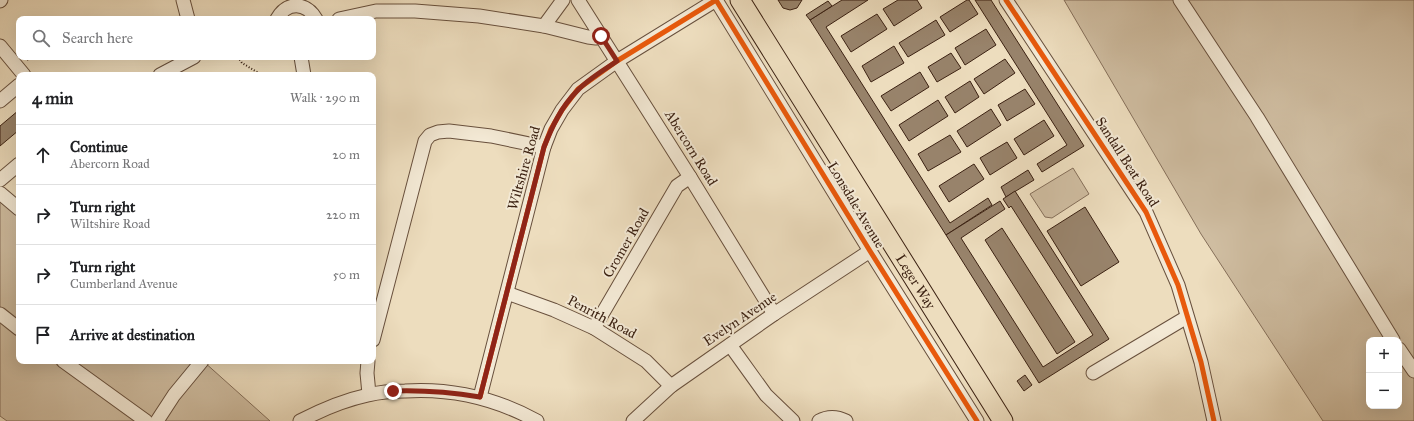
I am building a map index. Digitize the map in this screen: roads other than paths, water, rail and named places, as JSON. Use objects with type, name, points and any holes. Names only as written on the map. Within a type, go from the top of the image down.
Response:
[{"type":"highway","name":"Leger Way","points":[[740,0],[1002,421]]},
{"type":"street","points":[[183,0],[187,16]]},
{"type":"street","points":[[544,26],[563,0]]},
{"type":"street","name":"Abercorn Road","points":[[578,0],[690,177],[774,314]]},
{"type":"street","name":"Wiltshire Road","points":[[480,397],[544,147],[551,129],[578,89],[617,61],[716,0]]},
{"type":"street","name":"Lonsdale Avenue","points":[[716,0],[870,252],[977,421]]},
{"type":"street","name":"Sandall Beat Road","points":[[1006,0],[1146,212],[1178,285],[1201,362],[1214,421]]},
{"type":"street","points":[[1180,0],[1257,117],[1391,337]]},
{"type":"street","points":[[279,16],[283,11],[297,3],[310,10],[314,16]]},
{"type":"street","points":[[353,16],[415,5],[544,26],[588,37],[596,38],[601,36]]},
{"type":"street","points":[[0,46],[22,72]]},
{"type":"street","points":[[166,72],[188,60]]},
{"type":"street","points":[[302,60],[304,72]]},
{"type":"street","points":[[0,101],[16,88]]},
{"type":"street","points":[[376,328],[425,140],[430,135],[438,132],[449,131],[491,136],[544,147]]},
{"type":"street","points":[[0,180],[16,167]]},
{"type":"street","name":"Cromer Road","points":[[594,328],[677,186],[690,177]]},
{"type":"street","points":[[0,193],[16,206]]},
{"type":"street","name":"Evelyn Avenue","points":[[633,421],[671,386],[774,314],[870,252]]},
{"type":"street","name":"Penrith Road","points":[[507,293],[554,310],[594,328],[646,361],[671,386]]},
{"type":"street","points":[[0,314],[16,327]]},
{"type":"street","points":[[1093,373],[1187,317]]},
{"type":"street","points":[[730,345],[766,395],[793,421]]},
{"type":"street","points":[[1402,353],[1414,371]]},
{"type":"street","points":[[67,364],[146,421]]},
{"type":"street","points":[[157,421],[174,395],[200,364]]},
{"type":"street","points":[[368,364],[369,394]]},
{"type":"street","points":[[300,421],[317,412],[369,394],[420,390],[450,392],[480,397],[522,413],[537,421]]},
{"type":"street","points":[[819,421],[834,417],[846,421]]}]
